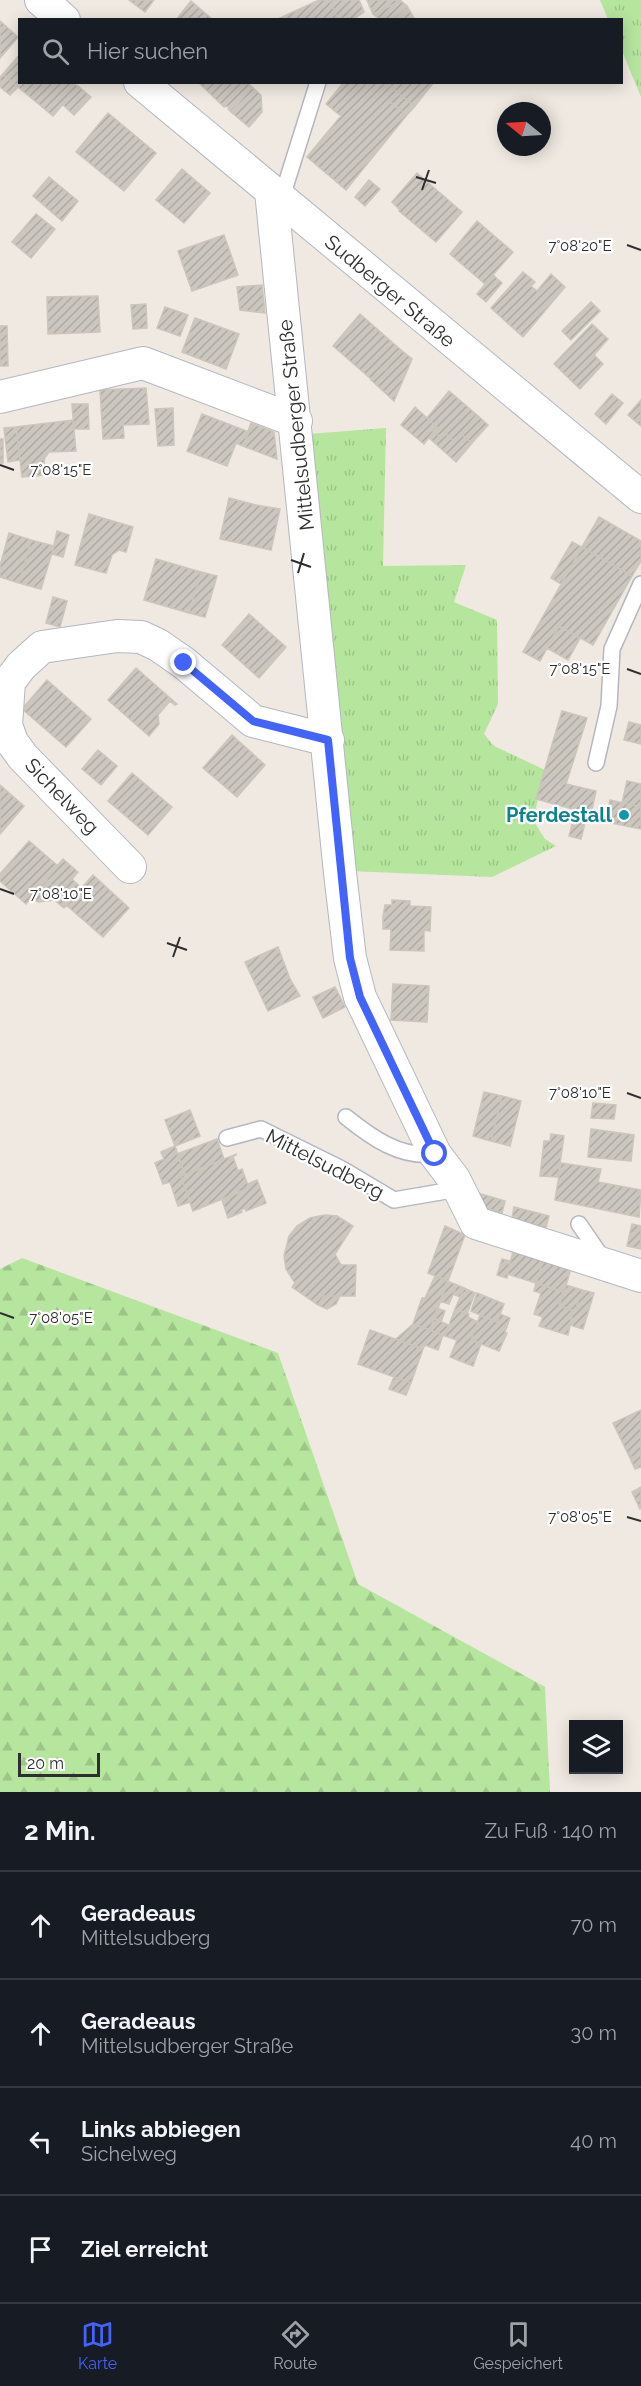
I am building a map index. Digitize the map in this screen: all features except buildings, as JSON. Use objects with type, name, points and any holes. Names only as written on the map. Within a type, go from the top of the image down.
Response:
[{"type":"street","points":[[41,0],[62,18]]},
{"type":"street","name":"Sudberger Straße","points":[[142,84],[641,497]]},
{"type":"street","name":"Mittelsudberger Straße","points":[[276,196],[296,422],[350,958],[360,997],[435,1154]]},
{"type":"street","points":[[0,397],[143,363],[296,422]]},
{"type":"street","name":"Sichelweg","points":[[130,867],[23,757],[12,742],[6,725],[4,682],[42,647],[117,636],[141,637],[158,645],[184,663],[253,721],[328,740]]},
{"type":"street","points":[[435,1154],[459,1189],[476,1223],[641,1276]]},
{"type":"lane","points":[[276,196],[317,84]]},
{"type":"lane","points":[[596,763],[609,706],[612,649],[641,584]]},
{"type":"lane","points":[[346,1117],[387,1146],[418,1156],[435,1154]]},
{"type":"lane","name":"Mittelsudberg","points":[[227,1138],[261,1129],[342,1169],[394,1200],[459,1189]]},
{"type":"lane","points":[[579,1224],[607,1265]]},
{"type":"green space","points":[[600,0],[641,0],[641,97],[623,53],[623,18],[608,18]]},
{"type":"green space","points":[[386,428],[383,566],[466,565],[454,602],[497,620],[498,704],[484,734],[494,746],[545,770],[533,820],[545,839],[556,846],[492,877],[349,871],[308,434]]},
{"type":"green space","points":[[22,1258],[278,1353],[358,1584],[545,1687],[550,1792],[0,1792],[0,1269]]},
{"type":"place","name":"Pferdestall","points":[[624,815]]},
{"type":"route","points":[[184,663],[253,721],[328,740],[350,958],[360,997],[435,1154]]}]
